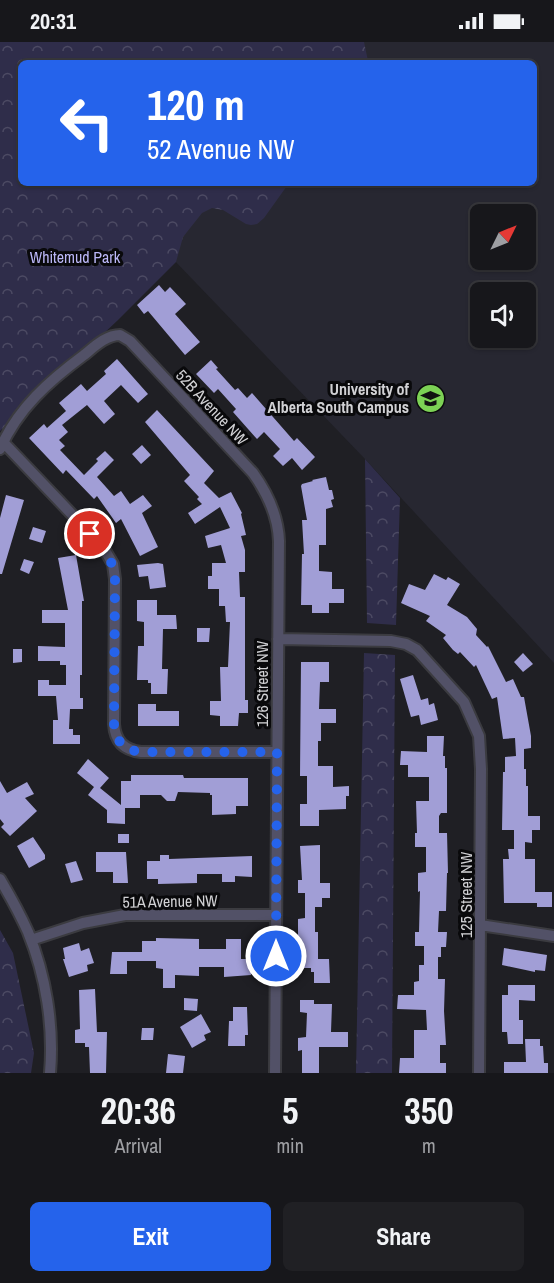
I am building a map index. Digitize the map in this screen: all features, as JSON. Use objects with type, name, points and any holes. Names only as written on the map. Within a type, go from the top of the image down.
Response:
[{"type":"street","name":"52B Avenue NW","points":[[1,445],[19,415],[45,386],[96,346],[115,335],[125,337],[253,473],[269,497],[275,512]]},
{"type":"street","points":[[1,445],[102,547],[113,564],[115,579],[114,724],[121,744],[130,750],[141,752],[277,752]]},
{"type":"street","name":"126 Street NW","points":[[275,512],[279,541],[275,1073]]},
{"type":"street","name":"125 Street NW","points":[[278,639],[391,641],[406,644],[417,651],[458,694],[473,718],[481,748],[479,1073]]},
{"type":"street","points":[[0,879],[31,940],[49,1010],[52,1048],[50,1073]]},
{"type":"street","name":"51A Avenue NW","points":[[31,940],[83,923],[125,915],[276,915]]},
{"type":"street","points":[[480,925],[554,936]]},
{"type":"shaded area","name":"University of Alberta South Campus","points":[[0,42],[554,42],[554,663],[365,459],[103,186],[537,186],[537,60],[18,60]]},
{"type":"green space","name":"Whitemud Park","points":[[0,42],[364,42],[367,60],[18,60],[18,186],[287,186],[257,224],[246,224],[223,210],[212,208],[202,213],[183,237],[176,262],[0,431]]},
{"type":"green space","points":[[365,459],[400,498],[396,625],[367,623]]},
{"type":"green space","points":[[364,653],[395,655],[392,1073],[356,1073]]},
{"type":"green space","points":[[0,930],[13,953],[34,1053],[31,1073],[0,1073]]},
{"type":"building","points":[[159,285],[165,292],[170,287],[186,304],[175,314],[200,342],[185,355],[148,311],[144,314],[137,305]]},
{"type":"building","points":[[117,359],[148,394],[138,403],[121,385],[104,401],[115,414],[104,424],[87,405],[62,425],[68,432],[59,440],[65,446],[60,450],[84,475],[105,451],[114,460],[97,477],[114,496],[121,491],[130,504],[143,495],[152,506],[142,513],[158,547],[140,556],[121,519],[116,523],[97,496],[94,499],[66,470],[63,474],[29,438],[44,424],[47,428],[66,411],[59,403],[81,384],[87,391],[106,374],[104,371]]},
{"type":"building","points":[[211,360],[235,390],[238,388],[247,398],[252,393],[294,441],[297,438],[315,457],[302,470],[292,458],[283,466],[273,456],[280,449],[264,432],[257,439],[233,412],[236,409],[218,389],[214,393],[196,374]]},
{"type":"building","points":[[157,410],[214,471],[204,483],[219,498],[231,492],[242,513],[246,535],[241,536],[245,550],[245,572],[239,572],[240,597],[245,597],[245,700],[248,700],[248,713],[239,713],[238,726],[220,726],[220,716],[210,715],[210,701],[221,701],[220,667],[228,667],[230,622],[226,622],[225,606],[219,606],[219,589],[208,589],[208,576],[212,576],[212,563],[226,563],[221,545],[208,548],[205,536],[230,528],[220,507],[195,524],[188,513],[202,504],[197,499],[199,497],[184,481],[190,475],[145,422]]},
{"type":"building","points":[[142,445],[151,455],[141,464],[132,454]]},
{"type":"building","points":[[326,477],[334,499],[331,500],[333,507],[326,509],[326,545],[319,545],[319,571],[332,572],[332,589],[344,589],[344,603],[329,603],[329,613],[312,613],[312,605],[301,605],[302,554],[304,554],[302,520],[307,520],[301,486],[312,480]]},
{"type":"building","points":[[6,495],[24,500],[2,574],[0,574],[0,518]]},
{"type":"building","points":[[33,527],[46,531],[42,543],[29,539]]},
{"type":"building","points":[[76,555],[84,601],[82,601],[82,675],[80,675],[80,698],[83,698],[83,709],[70,709],[69,729],[73,729],[73,735],[80,735],[80,744],[53,744],[53,720],[58,720],[56,696],[38,696],[38,680],[49,680],[49,685],[66,685],[66,665],[60,665],[60,661],[38,661],[38,646],[65,647],[65,623],[42,623],[42,610],[68,610],[58,558]]},
{"type":"building","points":[[24,559],[34,562],[29,574],[20,570]]},
{"type":"building","points":[[163,564],[166,587],[150,589],[148,576],[139,577],[137,565]]},
{"type":"building","points":[[434,574],[446,580],[448,577],[460,584],[447,605],[467,617],[477,629],[476,635],[488,646],[506,682],[513,679],[521,697],[524,697],[531,736],[531,748],[524,749],[528,816],[540,816],[540,830],[532,830],[532,843],[525,842],[525,859],[535,859],[535,892],[552,892],[552,907],[537,907],[537,903],[504,903],[503,859],[509,859],[508,849],[514,849],[514,830],[502,830],[503,772],[505,772],[505,757],[516,756],[515,738],[503,739],[497,697],[492,699],[476,665],[474,667],[460,652],[458,654],[453,650],[443,638],[446,635],[426,621],[430,616],[401,603],[409,584],[425,590]]},
{"type":"building","points":[[137,600],[157,600],[157,615],[176,615],[177,629],[163,629],[162,669],[168,669],[167,694],[151,694],[151,683],[148,683],[148,680],[137,680],[138,646],[144,646],[144,622],[137,621]]},
{"type":"building","points":[[197,628],[210,628],[209,642],[197,642]]},
{"type":"building","points":[[13,649],[22,649],[22,662],[13,663]]},
{"type":"building","points":[[523,653],[533,664],[523,672],[514,662]]},
{"type":"building","points":[[301,662],[329,662],[329,682],[320,682],[319,709],[336,709],[336,723],[321,723],[318,766],[333,766],[333,787],[349,786],[346,809],[319,810],[319,826],[300,826],[300,804],[307,804],[307,776],[300,776]]},
{"type":"building","points":[[413,675],[421,700],[428,698],[429,705],[434,703],[438,720],[421,725],[419,715],[411,717],[400,679]]},
{"type":"building","points":[[138,704],[156,704],[156,711],[179,711],[179,726],[138,726]]},
{"type":"building","points":[[427,736],[444,736],[443,756],[445,756],[445,768],[447,768],[447,813],[441,813],[439,816],[439,833],[447,833],[446,911],[439,911],[438,932],[447,932],[446,947],[441,947],[441,957],[438,957],[438,979],[445,979],[446,1045],[440,1045],[440,1063],[446,1063],[446,1073],[399,1073],[400,1058],[414,1058],[414,1030],[427,1030],[426,1010],[397,1009],[398,995],[414,995],[414,982],[419,981],[419,965],[424,965],[424,946],[415,946],[415,932],[419,932],[418,873],[426,872],[426,847],[415,847],[415,833],[417,833],[416,801],[429,801],[429,777],[408,777],[408,765],[400,765],[401,751],[427,752]]},
{"type":"building","points":[[88,759],[109,778],[100,788],[121,805],[121,781],[131,781],[131,775],[183,775],[184,778],[248,778],[248,806],[236,806],[236,814],[212,815],[212,795],[210,793],[178,792],[175,801],[167,801],[161,795],[140,795],[140,808],[125,808],[125,824],[107,823],[107,810],[88,795],[94,787],[77,773]]},
{"type":"building","points":[[0,781],[7,793],[27,782],[34,794],[25,798],[37,811],[10,836],[1,827],[4,824],[0,819]]},
{"type":"building","points":[[118,834],[129,834],[129,843],[118,843]]},
{"type":"building","points":[[33,837],[45,855],[45,859],[29,868],[17,846]]},
{"type":"building","points":[[320,845],[320,883],[330,883],[330,898],[322,898],[322,907],[315,907],[315,932],[318,932],[318,959],[329,959],[330,983],[314,983],[314,972],[311,972],[311,968],[300,968],[300,946],[298,946],[298,919],[305,918],[305,893],[298,893],[298,880],[302,880],[300,846]]},
{"type":"building","points":[[96,852],[126,852],[128,883],[113,883],[113,872],[96,872]]},
{"type":"building","points":[[160,855],[169,855],[169,859],[252,856],[252,877],[235,876],[235,882],[222,882],[222,874],[197,874],[197,883],[158,884],[158,879],[147,879],[147,861],[160,861]]},
{"type":"building","points":[[76,861],[83,880],[71,883],[65,864]]},
{"type":"building","points":[[156,938],[199,939],[199,949],[226,949],[226,939],[241,939],[241,959],[251,959],[251,975],[224,977],[224,967],[199,967],[199,976],[175,975],[175,988],[163,988],[163,969],[156,968],[156,961],[127,961],[127,974],[110,974],[112,952],[142,952],[142,941],[156,941]]},
{"type":"building","points":[[79,943],[81,951],[89,948],[94,963],[87,965],[88,971],[69,977],[63,959],[65,959],[63,948]]},
{"type":"building","points":[[504,948],[547,955],[545,971],[535,970],[535,972],[502,965]]},
{"type":"building","points":[[508,985],[535,985],[535,1001],[519,1000],[519,1020],[523,1020],[523,1044],[508,1044],[507,1032],[502,1032],[502,995],[508,995]]},
{"type":"building","points":[[95,989],[97,1032],[107,1032],[106,1073],[90,1073],[89,1047],[85,1047],[85,1043],[75,1043],[75,1030],[80,1029],[79,990]]},
{"type":"building","points":[[184,998],[198,999],[197,1011],[184,1010]]},
{"type":"building","points":[[300,1000],[314,1000],[314,1004],[332,1004],[331,1032],[348,1032],[348,1047],[319,1047],[319,1073],[302,1073],[302,1050],[298,1051],[298,1038],[306,1037],[307,1013],[300,1012]]},
{"type":"building","points":[[233,1007],[247,1007],[248,1035],[245,1035],[245,1046],[228,1046],[229,1021],[233,1021]]},
{"type":"building","points":[[201,1014],[211,1032],[204,1035],[206,1040],[192,1048],[180,1027]]},
{"type":"building","points":[[142,1028],[154,1028],[153,1040],[141,1040]]},
{"type":"building","points":[[525,1039],[540,1039],[540,1046],[543,1046],[544,1063],[548,1063],[548,1073],[504,1073],[504,1062],[526,1062]]},
{"type":"building","points":[[168,1054],[185,1056],[183,1073],[166,1073]]},
{"type":"place","name":"University of Alberta South Campus","points":[[430,398]]},
{"type":"route","points":[[90,534],[107,553],[113,564],[115,579],[114,724],[121,744],[130,750],[141,752],[277,752],[276,956]]}]
